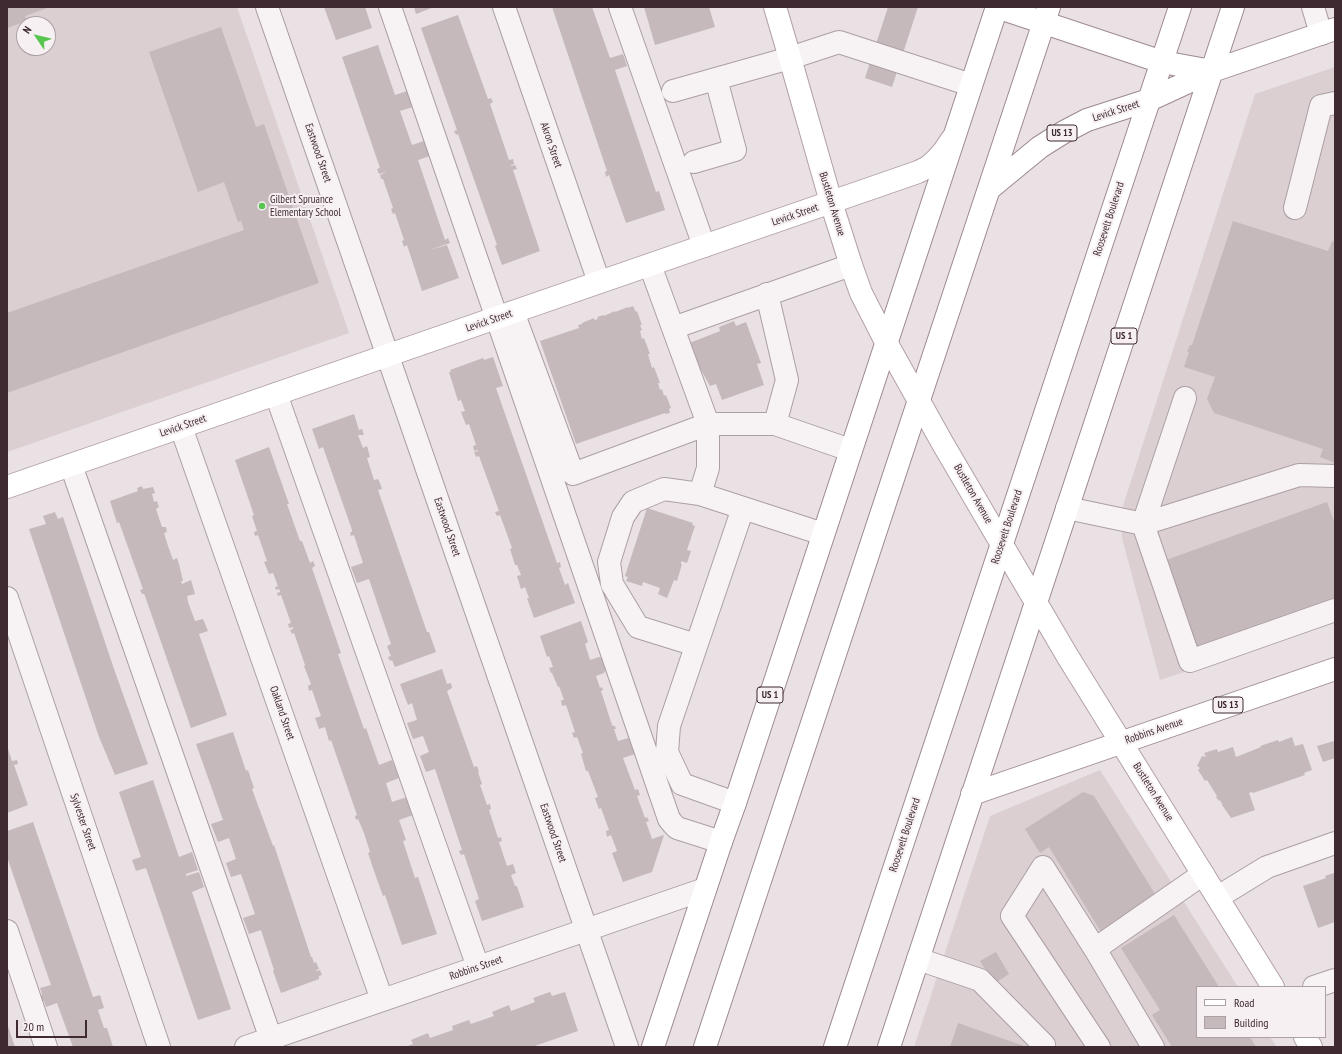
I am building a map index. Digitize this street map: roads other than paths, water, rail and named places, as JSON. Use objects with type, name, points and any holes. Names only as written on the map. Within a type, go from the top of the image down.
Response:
[{"type":"main road","name":"Bustleton Avenue","points":[[775,7],[831,202],[861,293],[919,401],[1068,657],[1272,986]]},
{"type":"main road","name":"Levick Street","points":[[997,7],[1047,15],[1162,62],[1212,71]]},
{"type":"main road","name":"US 1","points":[[653,1047],[735,803],[997,7]]},
{"type":"main road","name":"Roosevelt Boulevard","points":[[835,1047],[1180,7]]},
{"type":"main road","name":"US 1","points":[[889,1047],[1233,7]]},
{"type":"main road","points":[[705,1047],[1047,15]]},
{"type":"main road","name":"Levick Street","points":[[988,190],[1035,151],[1064,132],[1087,120],[1149,100],[1212,71],[1328,31]]},
{"type":"main road","name":"Levick Street","points":[[7,487],[918,172],[928,167],[936,160],[944,151],[956,132]]},
{"type":"main road","name":"Robbins Avenue","points":[[972,794],[1335,669]]},
{"type":"main road","points":[[1305,1038],[1311,1047]]},
{"type":"street","name":"Eastwood Street","points":[[267,7],[627,1047]]},
{"type":"street","points":[[390,7],[505,315],[669,818],[678,828],[721,842]]},
{"type":"street","name":"Akron Street","points":[[504,7],[599,282]]},
{"type":"street","points":[[620,7],[704,246]]},
{"type":"street","points":[[1313,7],[1328,31]]},
{"type":"street","points":[[673,91],[790,58],[839,42],[971,84]]},
{"type":"street","points":[[694,162],[735,150],[716,79]]},
{"type":"street","points":[[1295,208],[1321,106],[1335,103]]},
{"type":"street","points":[[650,265],[708,424],[708,468],[700,494]]},
{"type":"street","points":[[673,328],[851,265]]},
{"type":"street","points":[[767,294],[787,380],[775,424]]},
{"type":"street","points":[[505,315],[573,474],[708,424],[775,424],[850,450]]},
{"type":"street","points":[[276,394],[478,967]]},
{"type":"street","points":[[1185,398],[1143,524],[1190,661],[1335,610]]},
{"type":"street","name":"Oakland Street","points":[[181,427],[382,1000]]},
{"type":"street","points":[[71,465],[271,1039]]},
{"type":"street","points":[[1067,508],[1143,524],[1298,475],[1335,476]]},
{"type":"street","points":[[696,645],[638,627],[612,584],[609,562],[623,518],[633,502],[664,489],[700,494],[823,534]]},
{"type":"street","points":[[735,803],[682,784],[667,752],[669,726],[743,508]]},
{"type":"street","name":"Sylvester Street","points":[[7,598],[159,1047]]},
{"type":"street","points":[[1218,897],[1267,867],[1335,843]]},
{"type":"street","points":[[1099,1047],[1012,916],[1043,867],[1095,949],[1153,1047]]},
{"type":"street","points":[[1095,949],[1203,874]]},
{"type":"street","name":"Robbins Street","points":[[246,1047],[705,889]]},
{"type":"street","points":[[7,931],[46,1047]]},
{"type":"street","points":[[918,959],[980,980],[1044,1045],[1044,1047]]},
{"type":"street","points":[[1317,986],[1335,980]]},
{"type":"place","name":"Gilbert Spruance Elementary School","points":[[262,206]]}]
